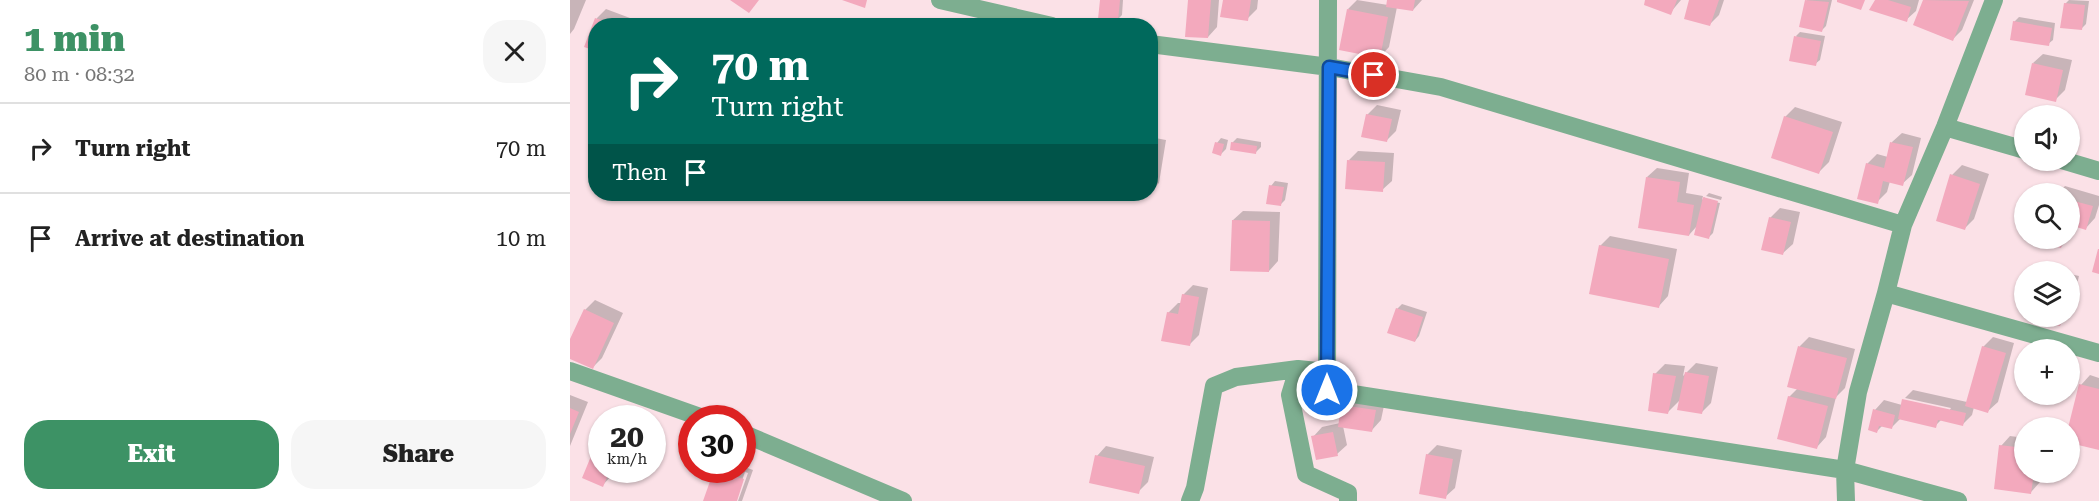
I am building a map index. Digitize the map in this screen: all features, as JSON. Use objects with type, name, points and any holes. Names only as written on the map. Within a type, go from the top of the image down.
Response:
[{"type":"street","points":[[940,0],[1018,18]]},
{"type":"street","points":[[1328,0],[1327,390],[1845,470],[1958,501]]},
{"type":"street","points":[[1846,501],[1845,470],[1858,392],[1903,225],[1994,0]]},
{"type":"street","points":[[1158,45],[1329,67],[1441,87],[1903,225]]},
{"type":"street","points":[[1944,127],[2014,147]]},
{"type":"street","points":[[2080,165],[2099,171]]},
{"type":"street","points":[[1886,293],[2099,353]]},
{"type":"street","points":[[1190,501],[1195,488],[1214,386],[1236,377],[1298,369],[1327,372]]},
{"type":"street","points":[[1298,369],[1290,395],[1306,474],[1348,493],[1348,501]]},
{"type":"street","points":[[570,370],[678,409]]},
{"type":"street","points":[[756,439],[903,501]]},
{"type":"building","points":[[730,0],[759,0],[749,13]]},
{"type":"building","points":[[842,0],[867,0],[865,8]]},
{"type":"building","points":[[1100,0],[1120,0],[1118,18],[1098,18]]},
{"type":"building","points":[[1188,0],[1211,0],[1208,38],[1185,37]]},
{"type":"building","points":[[1223,0],[1251,0],[1248,21],[1220,17]]},
{"type":"building","points":[[1387,0],[1415,0],[1413,11],[1386,7]]},
{"type":"building","points":[[1645,0],[1677,0],[1671,15],[1644,5]]},
{"type":"building","points":[[1689,0],[1719,0],[1710,26],[1684,19]]},
{"type":"building","points":[[1805,0],[1829,2],[1822,32],[1799,27]]},
{"type":"building","points":[[1837,0],[1865,0],[1861,10],[1837,2]]},
{"type":"building","points":[[1875,0],[1888,0],[1911,7],[1907,22],[1869,10]]},
{"type":"building","points":[[1923,0],[1969,1],[1953,41],[1913,25]]},
{"type":"building","points":[[2064,3],[2085,5],[2082,30],[2060,28]]},
{"type":"building","points":[[1347,9],[1388,17],[1380,58],[1339,50]]},
{"type":"building","points":[[2013,21],[2052,28],[2049,46],[2010,40]]},
{"type":"building","points":[[588,36],[588,48],[584,47]]},
{"type":"building","points":[[1794,36],[1821,41],[1816,66],[1789,61]]},
{"type":"building","points":[[2032,63],[2063,70],[2056,102],[2025,95]]},
{"type":"building","points":[[1366,114],[1392,119],[1387,142],[1361,137]]},
{"type":"building","points":[[1784,116],[1833,132],[1819,174],[1771,158]]},
{"type":"building","points":[[1215,142],[1224,144],[1221,156],[1212,153]]},
{"type":"building","points":[[1231,142],[1257,146],[1256,154],[1230,150]]},
{"type":"building","points":[[1890,142],[1913,147],[1903,186],[1883,181],[1878,204],[1857,199],[1866,163],[1884,168]]},
{"type":"building","points":[[1347,160],[1385,162],[1383,192],[1345,189]]},
{"type":"building","points":[[1950,174],[1980,184],[1965,230],[1936,221]]},
{"type":"building","points":[[1646,177],[1680,182],[1677,202],[1694,205],[1689,236],[1638,228]]},
{"type":"building","points":[[1269,185],[1284,187],[1281,206],[1266,204]]},
{"type":"building","points":[[1703,197],[1718,201],[1709,239],[1694,235]]},
{"type":"building","points":[[2080,203],[2093,206],[2086,230],[2080,228]]},
{"type":"building","points":[[1769,217],[1791,222],[1783,255],[1761,250]]},
{"type":"building","points":[[1232,220],[1270,221],[1269,272],[1230,271]]},
{"type":"building","points":[[1599,245],[1669,259],[1659,308],[1589,294]]},
{"type":"building","points":[[2099,249],[2099,274],[2092,272]]},
{"type":"building","points":[[1182,294],[1199,297],[1190,346],[1161,341],[1167,312],[1178,314]]},
{"type":"building","points":[[1396,308],[1423,317],[1415,342],[1387,333]]},
{"type":"building","points":[[584,309],[614,323],[593,369],[570,359],[570,339]]},
{"type":"building","points":[[1798,346],[1847,358],[1836,399],[1787,387]]},
{"type":"building","points":[[1982,346],[2006,353],[1988,413],[1965,406]]},
{"type":"building","points":[[1685,372],[1709,376],[1702,414],[1677,410]]},
{"type":"building","points":[[1653,373],[1676,376],[1668,414],[1648,411]]},
{"type":"building","points":[[2080,384],[2099,389],[2099,450],[2080,445],[2080,417],[2071,417],[2074,405],[2080,405]]},
{"type":"building","points":[[1788,396],[1828,406],[1817,449],[1777,439]]},
{"type":"building","points":[[1902,399],[1966,413],[1963,426],[1938,420],[1936,428],[1898,419]]},
{"type":"building","points":[[1341,405],[1376,410],[1372,432],[1338,427]]},
{"type":"building","points":[[570,408],[579,412],[570,434]]},
{"type":"building","points":[[1873,409],[1895,415],[1892,429],[1879,426],[1877,433],[1868,430]]},
{"type":"building","points":[[1333,432],[1338,456],[1316,460],[1311,436]]},
{"type":"building","points":[[1999,445],[2014,447],[2014,483],[2032,483],[2031,494],[1994,489]]},
{"type":"building","points":[[1426,454],[1453,459],[1446,499],[1419,494]]},
{"type":"building","points":[[1095,455],[1145,466],[1139,494],[1089,483]]},
{"type":"building","points":[[588,463],[588,481],[582,478]]},
{"type":"building","points":[[709,483],[743,483],[737,501],[703,501]]},
{"type":"route","points":[[1327,390],[1329,67],[1374,75]]}]
